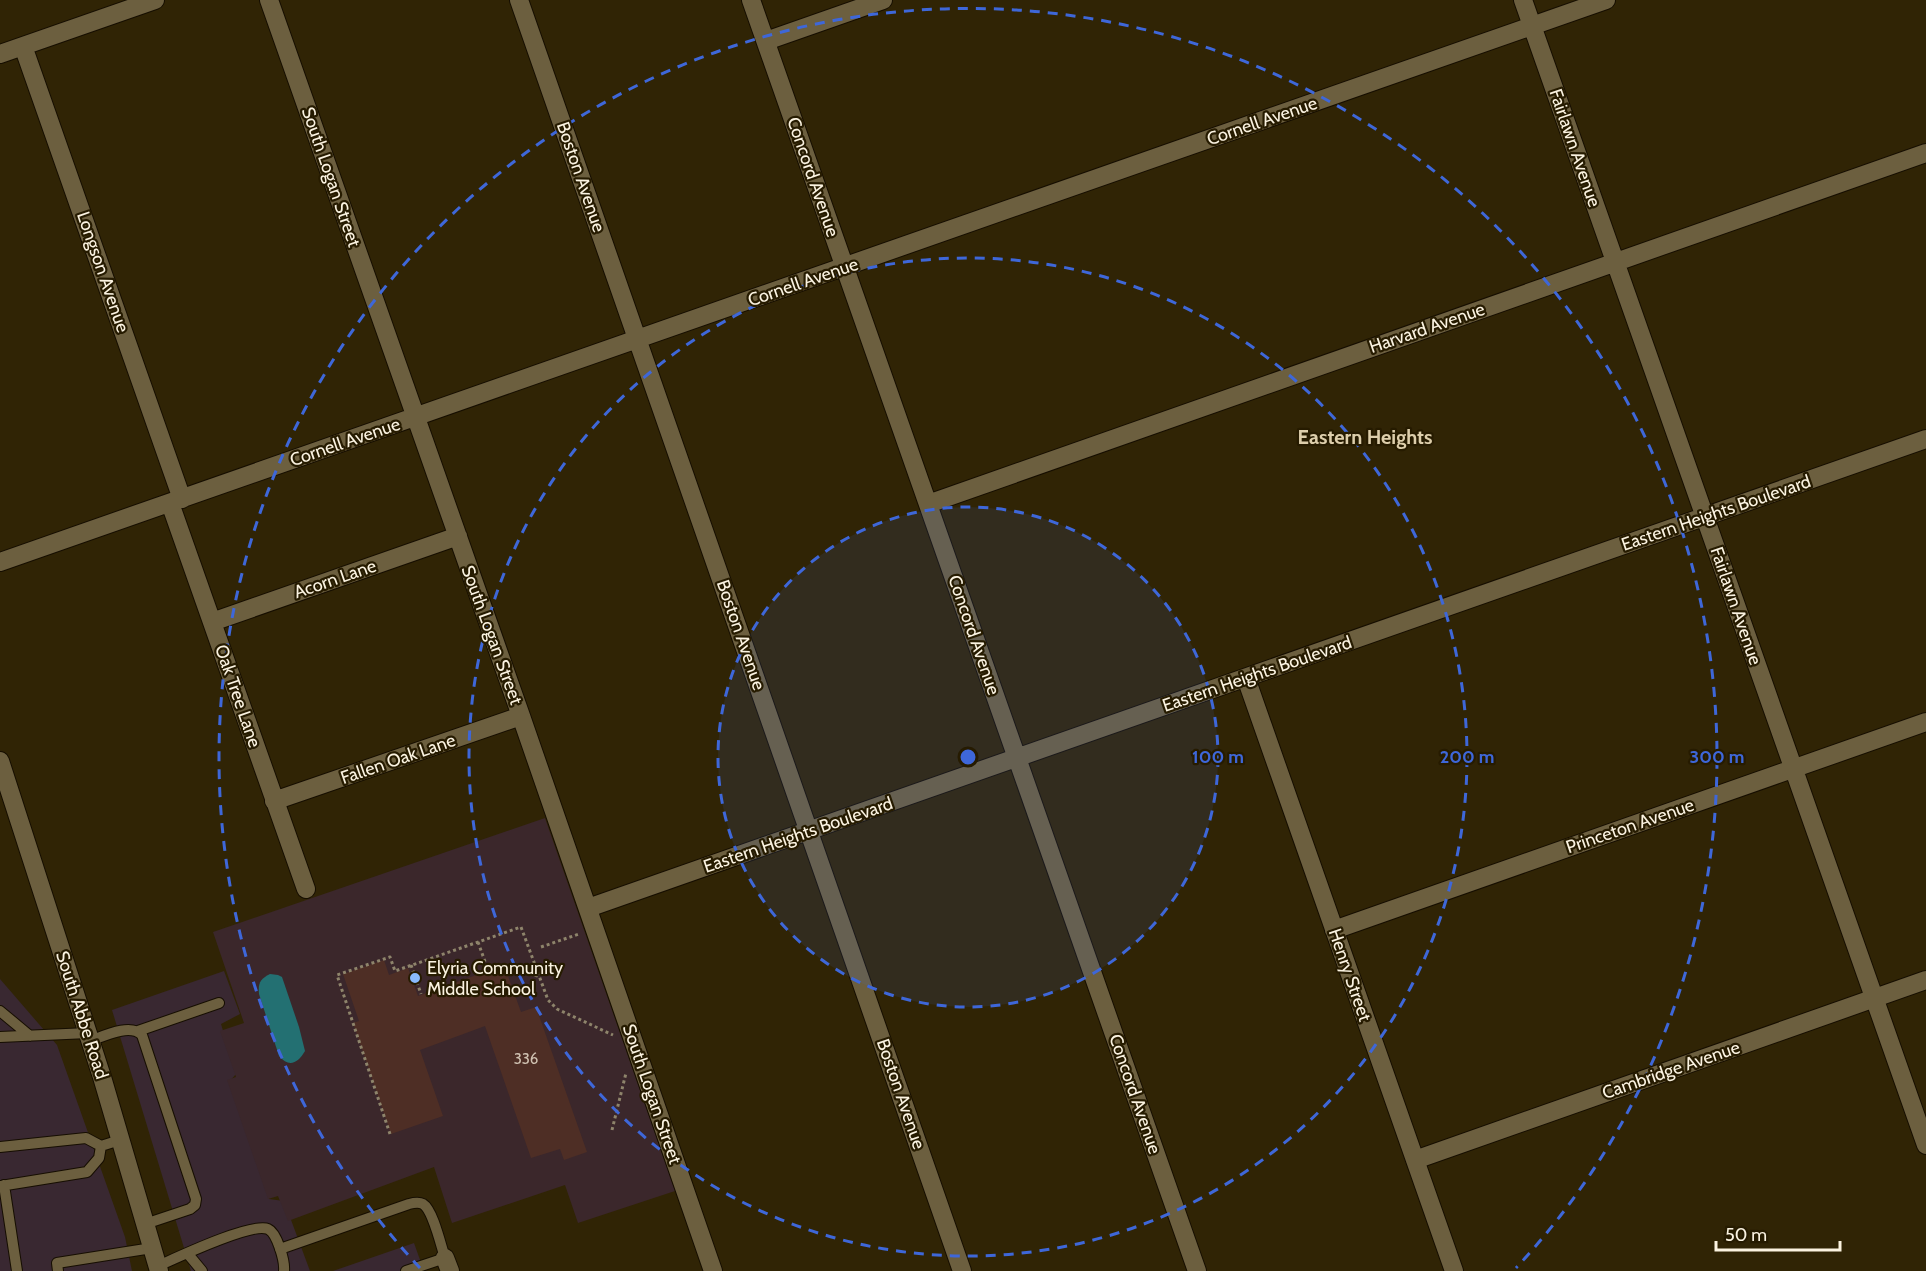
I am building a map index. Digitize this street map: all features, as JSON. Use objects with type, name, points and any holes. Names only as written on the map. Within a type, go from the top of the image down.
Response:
[{"type":"street","points":[[0,54],[155,0]]},
{"type":"street","name":"South Logan Street","points":[[269,0],[713,1271]]},
{"type":"street","name":"Boston Avenue","points":[[519,0],[962,1271]]},
{"type":"street","name":"Concord Avenue","points":[[751,0],[1197,1271]]},
{"type":"street","points":[[766,41],[883,0]]},
{"type":"street","name":"Fairlawn Avenue","points":[[1523,0],[1926,1145]]},
{"type":"street","name":"Cornell Avenue","points":[[0,562],[1606,0]]},
{"type":"street","name":"Longson Avenue","points":[[24,46],[176,501]]},
{"type":"street","name":"Harvard Avenue","points":[[928,504],[1926,153]]},
{"type":"street","name":"Eastern Heights Boulevard","points":[[588,908],[1926,439]]},
{"type":"street","name":"Oak Tree Lane","points":[[176,501],[212,622],[306,889]]},
{"type":"street","name":"Acorn Lane","points":[[212,622],[458,536]]},
{"type":"street","name":"Henry Street","points":[[1246,678],[1454,1271]]},
{"type":"street","name":"Fallen Oak Lane","points":[[274,801],[521,716]]},
{"type":"street","name":"Princeton Avenue","points":[[1335,930],[1926,722]]},
{"type":"street","name":"South Abbe Road","points":[[0,761],[89,1037],[159,1268]]},
{"type":"street","name":"Cambridge Avenue","points":[[1415,1160],[1926,980]]},
{"type":"lane","points":[[138,1031],[219,1003]]},
{"type":"lane","points":[[0,1011],[30,1036]]},
{"type":"lane","points":[[0,1037],[89,1037],[131,1029],[142,1035],[196,1199],[195,1205],[190,1209],[145,1224]]},
{"type":"lane","points":[[0,1147],[86,1138],[101,1146],[120,1140]]},
{"type":"lane","points":[[17,1271],[5,1223],[2,1185],[87,1172],[99,1158],[101,1146]]},
{"type":"lane","points":[[280,1249],[409,1204],[423,1204],[429,1211],[448,1264],[406,1271]]},
{"type":"lane","points":[[159,1268],[200,1247],[258,1228],[268,1229],[275,1235],[285,1271]]},
{"type":"lane","points":[[58,1271],[57,1263],[152,1248]]},
{"type":"lane","points":[[188,1254],[202,1271]]},
{"type":"path","points":[[390,1134],[337,975],[390,957],[395,970],[521,927],[544,994],[552,1005],[614,1036]]},
{"type":"path","points":[[541,947],[579,934]]},
{"type":"path","points":[[478,942],[488,970]]},
{"type":"path","points":[[411,965],[421,994]]},
{"type":"path","points":[[523,973],[538,976]]},
{"type":"path","points":[[612,1130],[627,1071]]},
{"type":"shaded area","name":"Elyria Community Middle School","points":[[545,818],[675,1191],[578,1223],[565,1185],[452,1223],[434,1167],[288,1221],[278,1196],[268,1199],[227,1080],[236,1077],[220,1031],[244,1023],[213,932]]},
{"type":"shaded area","points":[[224,971],[240,1014],[221,1024],[236,1074],[229,1082],[269,1199],[284,1201],[310,1271],[191,1271],[112,1010]]},
{"type":"shaded area","points":[[0,979],[57,1045],[125,1237],[132,1271],[0,1271]]},
{"type":"shaded area","points":[[414,1243],[424,1271],[333,1271]]},
{"type":"water","points":[[270,974],[282,977],[305,1051],[299,1059],[290,1063],[279,1056],[259,994],[260,982]]},
{"type":"building","points":[[384,960],[389,975],[408,968],[418,996],[504,965],[521,1012],[536,1007],[587,1152],[564,1160],[560,1149],[531,1158],[485,1026],[420,1050],[443,1116],[391,1134],[353,1023],[359,1021],[343,974]]},
{"type":"place","name":"Elyria Community Middle School","points":[[415,978]]},
{"type":"district","name":"Eastern Heights","points":[[1365,437]]}]
